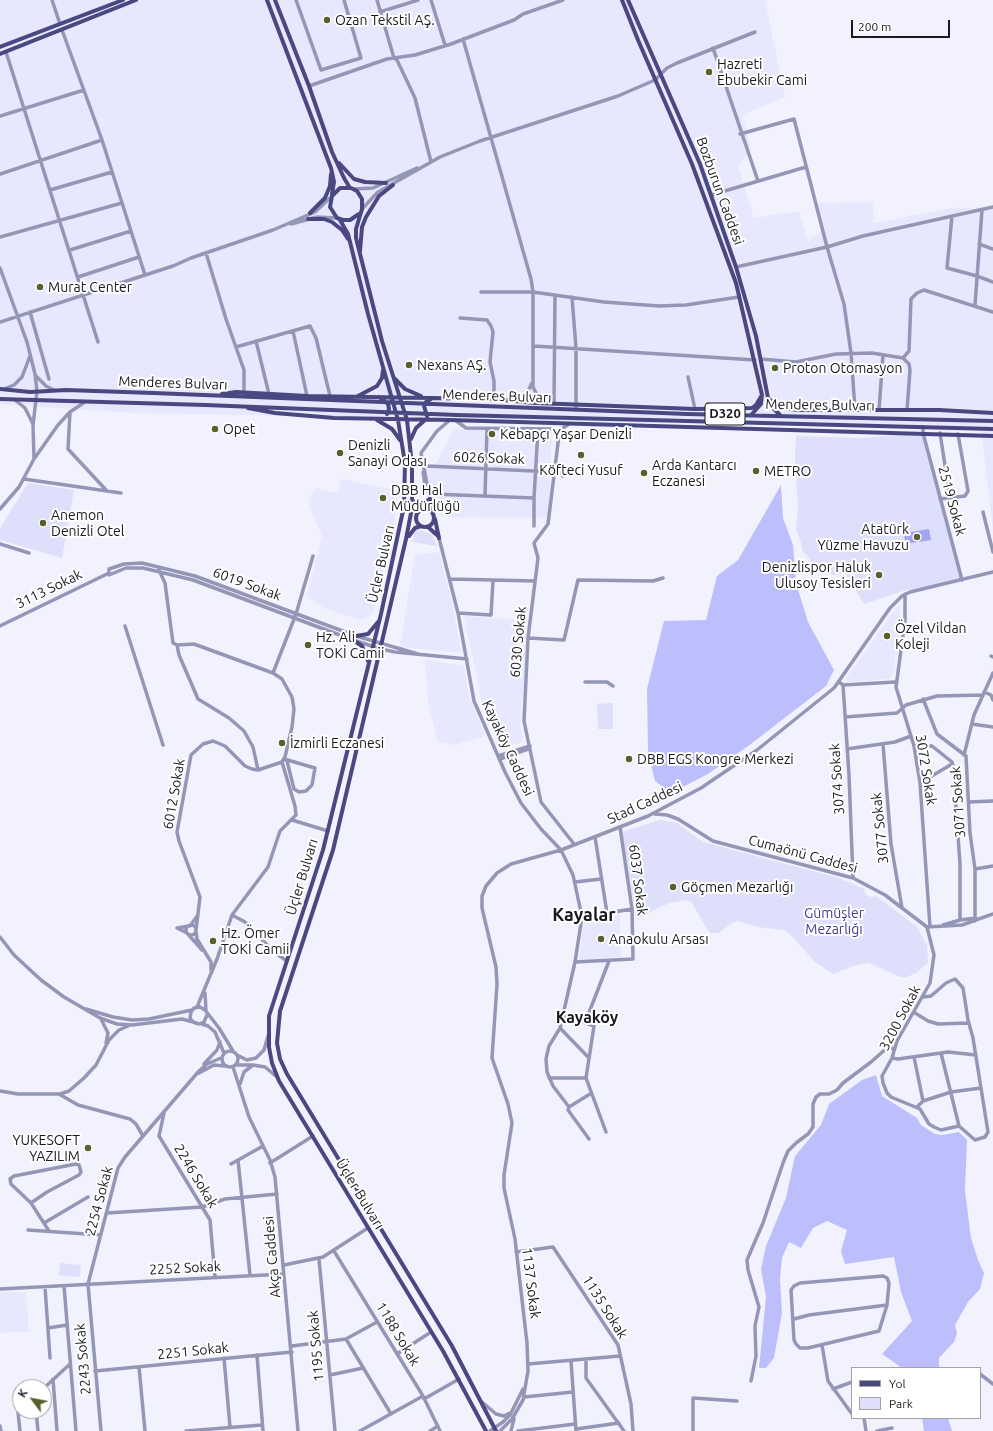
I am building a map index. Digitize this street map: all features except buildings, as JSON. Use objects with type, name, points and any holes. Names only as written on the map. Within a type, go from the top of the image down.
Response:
[{"type":"main road","points":[[0,47],[124,0]]},
{"type":"main road","points":[[0,54],[136,0]]},
{"type":"main road","points":[[267,0],[331,168],[334,182],[331,197],[331,211],[338,219],[350,220],[359,214]]},
{"type":"main road","points":[[274,0],[309,86],[332,152],[344,178],[362,200],[362,209],[359,214],[355,233],[360,256]]},
{"type":"main road","name":"Bozburun Caddesi","points":[[622,0],[692,164],[736,283],[762,395]]},
{"type":"main road","name":"Bozburun Caddesi","points":[[628,0],[700,164],[711,195],[736,267],[756,336],[768,398]]},
{"type":"main road","points":[[332,152],[343,169],[354,179],[365,182],[386,183]]},
{"type":"main road","points":[[310,213],[320,205],[327,194],[331,168]]},
{"type":"main road","points":[[360,256],[361,235],[366,217],[380,196],[393,185]]},
{"type":"main road","points":[[331,197],[340,188],[352,188]]},
{"type":"main road","points":[[308,219],[324,219],[332,222],[344,232],[351,244]]},
{"type":"main road","name":"Üçler Bulvarı","points":[[338,219],[346,228],[351,244],[368,314],[398,420],[405,463],[404,506],[374,644],[328,831],[269,1016],[268,1036],[271,1058],[277,1077],[459,1379],[486,1431]]},
{"type":"main road","name":"Üçler Bulvarı","points":[[360,256],[392,375],[407,420],[411,442],[413,501],[406,539],[333,850],[280,1011],[277,1026],[277,1043],[280,1060],[286,1074],[452,1346],[481,1400],[495,1430]]},
{"type":"main road","points":[[356,399],[379,384],[382,378],[383,368]]},
{"type":"main road","points":[[392,375],[404,389],[425,397]]},
{"type":"main road","name":"Menderes Bulvarı","points":[[2,389],[356,399],[457,406],[576,407],[629,412],[993,421]]},
{"type":"main road","points":[[244,395],[269,394],[330,396],[356,399],[378,397],[494,399],[512,402],[554,404],[576,407],[626,406],[695,409],[752,408],[756,405],[762,395]]},
{"type":"main road","points":[[752,415],[762,404],[762,395]]},
{"type":"main road","points":[[375,420],[385,417],[389,409],[388,404],[378,397]]},
{"type":"main road","points":[[433,420],[427,416],[424,410],[426,402],[434,398]]},
{"type":"main road","points":[[768,398],[778,406],[787,409],[907,410],[993,414]]},
{"type":"main road","points":[[768,398],[774,410],[780,415]]},
{"type":"main road","name":"Menderes Bulvarı","points":[[0,399],[242,406],[354,411],[456,418],[993,429]]},
{"type":"main road","points":[[242,406],[254,411],[375,420],[450,420],[456,418],[570,424],[940,433],[993,436]]},
{"type":"main road","points":[[375,420],[392,429],[402,443]]},
{"type":"main road","points":[[411,442],[416,428],[425,420]]},
{"type":"main road","points":[[604,420],[621,425]]},
{"type":"main road","points":[[421,526],[416,518],[418,512],[428,506],[429,500]]},
{"type":"main road","points":[[429,500],[439,538]]},
{"type":"main road","points":[[413,501],[418,508],[430,510],[434,517],[432,524],[428,527]]},
{"type":"main road","points":[[406,539],[413,530],[421,526],[428,527],[439,538]]},
{"type":"main road","points":[[354,638],[363,637],[368,634],[375,627],[381,614]]},
{"type":"main road","points":[[354,638],[366,653],[368,660],[366,672]]},
{"type":"street","points":[[52,0],[60,24]]},
{"type":"street","points":[[296,0],[321,70],[361,58]]},
{"type":"street","points":[[350,0],[344,1],[364,67]]},
{"type":"street","points":[[377,0],[394,58],[415,98],[431,162]]},
{"type":"street","points":[[380,12],[418,0]]},
{"type":"street","points":[[431,0],[445,45]]},
{"type":"street","points":[[309,86],[364,67],[394,58],[415,55],[463,39],[510,22],[523,14],[563,0]]},
{"type":"street","points":[[62,30],[102,140],[145,275]]},
{"type":"street","points":[[362,209],[378,192],[393,185],[440,157],[491,137],[618,96],[655,80],[667,68],[677,63],[755,32]]},
{"type":"street","points":[[463,39],[533,292],[533,382],[537,395],[548,404]]},
{"type":"street","points":[[713,48],[740,134],[758,181]]},
{"type":"street","points":[[6,52],[98,342]]},
{"type":"street","points":[[0,116],[84,90]]},
{"type":"street","points":[[740,134],[794,119],[827,246],[844,304],[851,353],[855,410]]},
{"type":"street","points":[[0,174],[102,140]]},
{"type":"street","points":[[352,188],[369,189],[386,183],[431,162]]},
{"type":"street","points":[[711,195],[806,168]]},
{"type":"street","points":[[50,190],[112,172]]},
{"type":"street","points":[[282,226],[318,210],[331,197]]},
{"type":"street","points":[[0,237],[122,204]]},
{"type":"street","points":[[736,267],[993,207]]},
{"type":"street","points":[[975,305],[982,210]]},
{"type":"street","points":[[0,322],[145,275],[282,226],[321,216],[338,219]]},
{"type":"street","points":[[952,216],[947,268],[993,282]]},
{"type":"street","points":[[70,250],[131,231]]},
{"type":"street","points":[[979,244],[993,249]]},
{"type":"street","points":[[206,253],[244,370],[244,395]]},
{"type":"street","points":[[78,277],[139,257]]},
{"type":"street","points":[[0,268],[18,316],[34,374],[36,391],[33,425],[34,459]]},
{"type":"street","points":[[903,358],[909,352],[911,299],[917,293],[924,290],[975,305],[993,312]]},
{"type":"street","points":[[481,292],[533,292],[659,306],[686,305],[739,297]]},
{"type":"street","points":[[554,404],[555,295]]},
{"type":"street","points":[[572,297],[576,348],[576,407]]},
{"type":"street","points":[[30,312],[49,379]]},
{"type":"street","points":[[460,318],[486,320],[491,326],[493,332],[490,362],[494,380],[494,399]]},
{"type":"street","points":[[236,347],[310,326],[316,338],[330,396]]},
{"type":"street","points":[[293,331],[307,396]]},
{"type":"street","points":[[256,341],[269,394]]},
{"type":"street","points":[[534,346],[554,346],[755,360]]},
{"type":"street","points":[[761,359],[796,362],[851,353],[872,353],[903,358],[910,364],[907,410]]},
{"type":"street","points":[[2,389],[14,385],[22,377],[30,355]]},
{"type":"street","points":[[879,410],[883,355]]},
{"type":"street","points":[[34,374],[46,386],[55,391]]},
{"type":"street","points":[[688,377],[695,409]]},
{"type":"street","points":[[512,402],[528,394],[533,382]]},
{"type":"street","points":[[15,400],[25,408],[33,425]]},
{"type":"street","points":[[0,509],[24,479],[34,459],[58,425],[70,412],[85,402]]},
{"type":"street","points":[[626,406],[629,412]]},
{"type":"street","points":[[70,412],[68,450],[107,491]]},
{"type":"street","points":[[456,418],[466,428],[553,429],[558,434]]},
{"type":"street","points":[[429,500],[422,477],[423,467],[420,455],[422,449],[436,431],[450,420]]},
{"type":"street","points":[[548,423],[555,428],[558,434]]},
{"type":"street","points":[[558,434],[570,424]]},
{"type":"street","name":"2519 Sokak","points":[[923,428],[923,433],[962,580]]},
{"type":"street","points":[[485,496],[487,429]]},
{"type":"street","points":[[534,526],[535,470],[538,429]]},
{"type":"street","points":[[940,433],[950,498]]},
{"type":"street","name":"6030 Sokak","points":[[558,434],[548,524],[534,543],[538,558],[528,638],[524,721],[541,802],[574,844]]},
{"type":"street","points":[[940,499],[965,496],[968,491],[958,434]]},
{"type":"street","name":"6026 Sokak","points":[[423,467],[535,470],[563,473],[563,476]]},
{"type":"street","points":[[24,479],[121,493]]},
{"type":"street","points":[[433,494],[534,498]]},
{"type":"street","points":[[983,512],[993,552]]},
{"type":"street","name":"Kayaköy Caddesi","points":[[439,538],[458,613],[474,701],[521,803],[541,829],[560,850],[570,866],[582,917],[575,962],[564,1015],[560,1028],[547,1053],[546,1066],[549,1078]]},
{"type":"street","points":[[0,544],[29,553]]},
{"type":"street","points":[[273,673],[296,614],[313,556]]},
{"type":"street","name":"6019 Sokak","points":[[109,572],[124,564],[156,566],[195,576],[296,614],[354,638]]},
{"type":"street","points":[[82,1007],[113,1017],[132,1020],[154,1018],[192,1010],[197,1007],[205,990],[232,915],[268,867],[278,835],[296,815],[284,761],[293,722],[294,709],[292,697],[282,679],[273,673],[194,644],[177,645],[172,642],[165,583],[156,566]]},
{"type":"street","name":"6019 Sokak","points":[[109,572],[126,568],[143,568],[159,571],[194,580],[294,619],[381,647],[418,654],[467,659]]},
{"type":"street","name":"3113 Sokak","points":[[0,626],[109,572]]},
{"type":"street","name":"Stad Caddesi","points":[[512,1131],[511,1114],[492,1058],[496,967],[484,920],[482,896],[491,878],[501,869],[521,860],[560,850],[654,814],[701,788],[741,762],[814,706],[838,682],[890,608],[905,594],[993,572]]},
{"type":"street","points":[[528,638],[564,640],[578,580],[653,581],[663,578]]},
{"type":"street","points":[[450,580],[535,581]]},
{"type":"street","points":[[458,613],[491,615],[493,581]]},
{"type":"street","name":"3072 Sokak","points":[[905,594],[905,620],[895,682],[914,746],[920,783],[928,927]]},
{"type":"street","points":[[125,626],[163,744]]},
{"type":"street","points":[[177,645],[179,655],[198,699],[229,718],[244,731],[253,747],[258,770],[284,761],[315,768],[312,785],[306,791],[299,792],[294,789],[284,761]]},
{"type":"street","points":[[964,755],[972,724],[983,693],[993,673]]},
{"type":"street","points":[[585,682],[607,682],[613,686]]},
{"type":"street","points":[[838,682],[843,685],[895,682]]},
{"type":"street","name":"3074 Sokak","points":[[843,685],[853,878]]},
{"type":"street","points":[[844,716],[897,713],[906,705],[923,699],[949,694],[983,693],[991,696],[993,700]]},
{"type":"street","name":"3071 Sokak","points":[[923,699],[936,734],[966,756],[970,833],[975,869],[975,919]]},
{"type":"street","points":[[972,724],[993,727]]},
{"type":"street","points":[[847,749],[883,744],[910,736]]},
{"type":"street","name":"6012 Sokak","points":[[210,976],[211,962],[197,939],[196,931],[200,901],[199,894],[177,832],[191,755],[203,744],[212,741],[225,746],[248,768],[258,770]]},
{"type":"street","name":"3077 Sokak","points":[[883,744],[891,844],[902,908]]},
{"type":"street","points":[[499,757],[530,746]]},
{"type":"street","points":[[914,746],[932,746],[952,764],[960,864],[960,920]]},
{"type":"street","points":[[920,783],[952,764]]},
{"type":"street","points":[[969,802],[993,801]]},
{"type":"street","name":"Cumaönü Caddesi","points":[[654,814],[667,815],[678,819],[702,836],[713,841],[853,878],[885,895],[928,927]]},
{"type":"street","points":[[292,820],[328,831]]},
{"type":"street","name":"6037 Sokak","points":[[609,961],[633,959],[632,909],[620,827]]},
{"type":"street","points":[[595,837],[607,913]]},
{"type":"street","points":[[975,869],[993,866]]},
{"type":"street","points":[[574,882],[601,879]]},
{"type":"street","points":[[582,917],[632,909]]},
{"type":"street","points":[[187,933],[186,930],[198,914]]},
{"type":"street","points":[[940,927],[960,920],[975,919],[993,914]]},
{"type":"street","points":[[232,915],[245,922],[273,951],[287,961]]},
{"type":"street","points":[[928,927],[962,925],[975,919]]},
{"type":"street","points":[[194,926],[196,931],[191,935],[177,928],[194,926]]},
{"type":"street","name":"3200 Sokak","points":[[917,1108],[891,1097],[887,1093],[882,1076],[892,1058],[894,1050],[930,983],[934,955],[928,927]]},
{"type":"street","name":"6012 Sokak","points":[[187,933],[203,950]]},
{"type":"street","points":[[0,937],[14,955],[53,989],[108,1022],[132,1026]]},
{"type":"street","points":[[575,962],[609,961],[585,1023]]},
{"type":"street","points":[[923,997],[931,996],[946,983],[955,979],[963,988],[968,1023],[976,1055],[988,1132],[984,1138],[973,1139],[960,1126],[941,1053]]},
{"type":"street","points":[[199,1024],[204,1022],[207,1013],[204,1004],[205,990]]},
{"type":"street","points":[[197,1007],[202,1008],[207,1013],[219,1028],[233,1051],[237,1055],[247,1060],[256,1058],[264,1050],[268,1036]]},
{"type":"street","points":[[192,1010],[190,1018],[193,1022]]},
{"type":"street","points":[[915,1013],[928,1021],[938,1024],[968,1023]]},
{"type":"street","points":[[564,1015],[594,1026],[586,1078],[590,1094],[606,1132]]},
{"type":"street","points":[[100,1018],[108,1033],[105,1048]]},
{"type":"street","points":[[0,1091],[18,1094],[59,1094],[69,1091],[96,1065],[105,1048],[119,1030],[132,1026],[182,1019],[193,1022],[211,1028],[219,1039],[224,1053]]},
{"type":"street","points":[[560,1028],[589,1058]]},
{"type":"street","name":"2254 Sokak","points":[[88,1284],[120,1164],[217,1050],[219,1039]]},
{"type":"street","points":[[751,1381],[756,1356],[755,1326],[759,1307],[748,1270],[747,1260],[783,1163],[792,1147],[808,1134],[813,1127],[813,1104],[816,1097],[820,1094],[829,1094],[837,1090],[843,1083],[888,1047],[894,1050]]},
{"type":"street","points":[[233,1051],[224,1053],[221,1058],[225,1067],[253,1065],[264,1066],[277,1077]]},
{"type":"street","points":[[892,1058],[898,1059],[941,1053],[976,1055]]},
{"type":"street","name":"Akça Caddesi","points":[[237,1055],[238,1060],[234,1066],[240,1087],[249,1117],[270,1163],[277,1194],[292,1346],[298,1431]]},
{"type":"street","points":[[914,1056],[923,1101]]},
{"type":"street","name":"2254 Sokak","points":[[199,1071],[207,1064],[221,1058]]},
{"type":"street","name":"2254 Sokak","points":[[194,1078],[210,1067],[217,1065],[225,1067]]},
{"type":"street","points":[[240,1087],[243,1074],[253,1065]]},
{"type":"street","points":[[549,1078],[586,1078]]},
{"type":"street","points":[[549,1078],[569,1107],[568,1110],[589,1139]]},
{"type":"street","points":[[960,1126],[941,1130],[934,1128],[929,1124],[922,1112],[917,1108],[923,1101],[951,1092],[981,1088]]},
{"type":"street","points":[[59,1094],[78,1105],[130,1119],[136,1124],[143,1136]]},
{"type":"street","points":[[569,1107],[590,1094]]},
{"type":"street","name":"2246 Sokak","points":[[164,1112],[159,1136],[210,1220],[215,1277]]},
{"type":"street","name":"1137 Sokak","points":[[500,1431],[516,1413],[524,1397],[528,1364],[527,1343],[516,1252],[504,1182],[512,1131]]},
{"type":"street","points":[[270,1163],[313,1136]]},
{"type":"street","points":[[231,1164],[263,1146]]},
{"type":"street","points":[[238,1160],[250,1275]]},
{"type":"street","points":[[32,1203],[47,1192],[79,1175],[81,1172],[79,1165],[75,1164],[12,1177],[10,1183],[32,1203],[49,1231]]},
{"type":"street","points":[[107,1213],[202,1207],[218,1200],[277,1194]]},
{"type":"street","points":[[44,1223],[88,1197]]},
{"type":"street","points":[[284,1265],[319,1259],[368,1228]]},
{"type":"street","points":[[28,1230],[101,1235]]},
{"type":"street","name":"1135 Sokak","points":[[516,1252],[554,1247],[618,1345],[631,1404],[633,1431]]},
{"type":"street","name":"1188 Sokak","points":[[334,1250],[423,1398],[440,1431]]},
{"type":"street","name":"1195 Sokak","points":[[319,1259],[335,1431]]},
{"type":"street","name":"2252 Sokak","points":[[0,1289],[284,1274]]},
{"type":"street","points":[[883,1276],[887,1278],[889,1283],[887,1305],[879,1331],[822,1345],[800,1348],[794,1340],[794,1319],[791,1290],[794,1286],[800,1283],[883,1276]]},
{"type":"street","name":"2243 Sokak","points":[[88,1284],[100,1431]]},
{"type":"street","points":[[64,1286],[76,1431]]},
{"type":"street","points":[[45,1287],[50,1358]]},
{"type":"street","points":[[794,1319],[809,1315],[887,1305]]},
{"type":"street","points":[[292,1346],[346,1339],[377,1322]]},
{"type":"street","points":[[48,1328],[67,1325]]},
{"type":"street","points":[[397,1354],[431,1332]]},
{"type":"street","points":[[346,1339],[391,1414]]},
{"type":"street","points":[[822,1345],[826,1376],[833,1389],[851,1413]]},
{"type":"street","name":"2251 Sokak","points":[[95,1371],[292,1352]]},
{"type":"street","points":[[257,1355],[263,1431]]},
{"type":"street","points":[[528,1364],[620,1356]]},
{"type":"street","points":[[224,1358],[230,1427]]},
{"type":"street","points":[[586,1360],[586,1378],[624,1431]]},
{"type":"street","points":[[571,1361],[576,1430],[619,1423]]},
{"type":"street","points":[[58,1431],[53,1379],[70,1364]]},
{"type":"street","points":[[140,1367],[145,1431]]},
{"type":"street","points":[[330,1375],[364,1368]]},
{"type":"street","points":[[981,1375],[993,1384]]},
{"type":"street","points":[[360,1431],[459,1379]]},
{"type":"street","points":[[490,1431],[495,1430],[507,1418],[517,1404],[527,1379]]},
{"type":"street","points":[[833,1389],[851,1382]]},
{"type":"street","points":[[524,1397],[573,1392]]},
{"type":"street","points":[[693,1431],[693,1398],[737,1401]]},
{"type":"street","points":[[481,1400],[492,1412],[500,1416],[509,1414],[517,1404]]},
{"type":"street","points":[[511,1431],[516,1413]]},
{"type":"street","points":[[19,1419],[20,1431]]},
{"type":"street","points":[[37,1419],[38,1431]]},
{"type":"street","points":[[864,1419],[866,1431]]},
{"type":"street","points":[[518,1431],[576,1424]]},
{"type":"street","points":[[187,1431],[262,1425]]},
{"type":"street","points":[[0,1426],[0,1431]]},
{"type":"street","points":[[430,1431],[438,1426]]},
{"type":"street","points":[[877,1431],[892,1428]]},
{"type":"shaded area","points":[[0,0],[765,0],[785,97],[742,115],[751,149],[738,166],[754,218],[799,211],[808,241],[820,232],[819,203],[873,202],[874,223],[952,208],[993,207],[993,530],[981,429],[134,413],[0,404]]},
{"type":"shaded area","points":[[454,429],[552,431],[549,518],[440,517],[425,469],[437,462]]},
{"type":"shaded area","points":[[341,479],[398,490],[395,519],[373,613],[361,620],[326,609],[310,599],[307,595],[322,536],[310,508],[309,498],[316,488],[337,493]]},
{"type":"shaded area","points":[[781,485],[783,518],[793,545],[796,583],[808,622],[834,670],[826,686],[751,744],[708,774],[671,793],[655,781],[648,752],[647,689],[664,621],[706,620],[717,576],[738,560]]},
{"type":"shaded area","name":"Atatürk Yüzme Havuzu","points":[[929,529],[931,540],[905,544],[904,533]]},
{"type":"shaded area","points":[[439,552],[454,611],[461,653],[400,647],[415,555]]},
{"type":"shaded area","name":"Özel Vildan Koleji","points":[[900,605],[901,625],[892,676],[889,679],[848,682],[846,678],[897,606]]},
{"type":"shaded area","points":[[464,616],[525,620],[525,674],[520,724],[523,742],[502,747],[481,698]]},
{"type":"shaded area","points":[[425,660],[464,666],[468,693],[485,736],[454,745],[438,742],[428,703]]},
{"type":"shaded area","name":"Anaokulu Arsası","points":[[620,914],[621,957],[579,960],[584,920]]},
{"type":"shaded area","points":[[876,1075],[882,1096],[917,1118],[921,1125],[935,1134],[942,1135],[959,1132],[967,1140],[965,1191],[971,1238],[984,1273],[980,1289],[968,1302],[955,1325],[957,1333],[954,1342],[939,1358],[939,1367],[901,1367],[882,1354],[912,1321],[901,1292],[894,1257],[845,1264],[841,1251],[847,1230],[827,1221],[813,1228],[801,1248],[789,1242],[782,1258],[780,1279],[782,1313],[774,1358],[766,1368],[759,1368],[766,1297],[761,1269],[766,1246],[786,1198],[795,1156],[821,1125],[829,1104],[862,1080]]},
{"type":"shaded area","points":[[0,1292],[26,1292],[29,1332],[0,1333]]},
{"type":"shaded area","points":[[922,1419],[948,1419],[952,1431],[924,1431]]},
{"type":"green space","points":[[923,433],[962,580],[906,590],[864,604],[846,574],[835,575],[820,572],[802,550],[796,530],[798,507],[795,456],[796,436],[861,438]]},
{"type":"green space","points":[[28,483],[74,490],[62,558],[0,540],[0,528]]},
{"type":"green space","points":[[419,530],[432,534],[437,546],[412,542],[415,531]]},
{"type":"green space","points":[[613,703],[613,729],[598,729],[597,704]]},
{"type":"green space","name":"Gümüşler Mezarlığı","points":[[660,820],[677,823],[703,842],[839,878],[864,889],[866,895],[871,897],[876,896],[917,927],[927,945],[928,963],[916,973],[907,977],[900,977],[869,963],[856,965],[833,974],[815,962],[790,934],[784,930],[758,927],[738,921],[732,923],[719,933],[710,933],[692,903],[686,900],[669,903],[636,919],[622,832]]},
{"type":"green space","points":[[60,1263],[81,1265],[80,1277],[59,1275]]},
{"type":"place","name":"Ozan Tekstil AŞ.","points":[[327,20]]},
{"type":"place","name":"Hazreti Ebubekir Cami","points":[[709,72]]},
{"type":"place","name":"Murat Center","points":[[40,287]]},
{"type":"place","name":"Nexans AŞ.","points":[[409,365]]},
{"type":"place","name":"Proton Otomasyon","points":[[775,368]]},
{"type":"place","name":"Opet","points":[[215,429]]},
{"type":"place","name":"Kebapçı Yaşar Denizli","points":[[492,434]]},
{"type":"place","name":"Denizli Sanayi Odası","points":[[340,453]]},
{"type":"place","name":"Köfteci Yusuf","points":[[581,455]]},
{"type":"place","name":"METRO","points":[[756,471]]},
{"type":"place","name":"Arda Kantarcı Eczanesi","points":[[644,473]]},
{"type":"place","name":"DBB Hal Müdürlüğü","points":[[383,498]]},
{"type":"place","name":"Anemon Denizli Otel","points":[[43,523]]},
{"type":"place","name":"Atatürk Yüzme Havuzu","points":[[917,537]]},
{"type":"place","name":"Denizlispor Haluk Ulusoy Tesisleri","points":[[879,575]]},
{"type":"place","name":"Özel Vildan Koleji","points":[[887,636]]},
{"type":"place","name":"Hz. Ali TOKİ Camii","points":[[308,645]]},
{"type":"place","name":"İzmirli Eczanesi","points":[[282,743]]},
{"type":"place","name":"DBB EGS Kongre Merkezi","points":[[629,759]]},
{"type":"place","name":"Göçmen Mezarlığı","points":[[673,887]]},
{"type":"place","name":"Anaokulu Arsası","points":[[601,939]]},
{"type":"place","name":"Hz. Ömer TOKİ Camii","points":[[213,941]]},
{"type":"place","name":"YUKESOFT YAZILIM","points":[[88,1148]]},
{"type":"district","name":"Kayalar","points":[[584,915]]},
{"type":"district","name":"Kayaköy","points":[[587,1018]]}]
